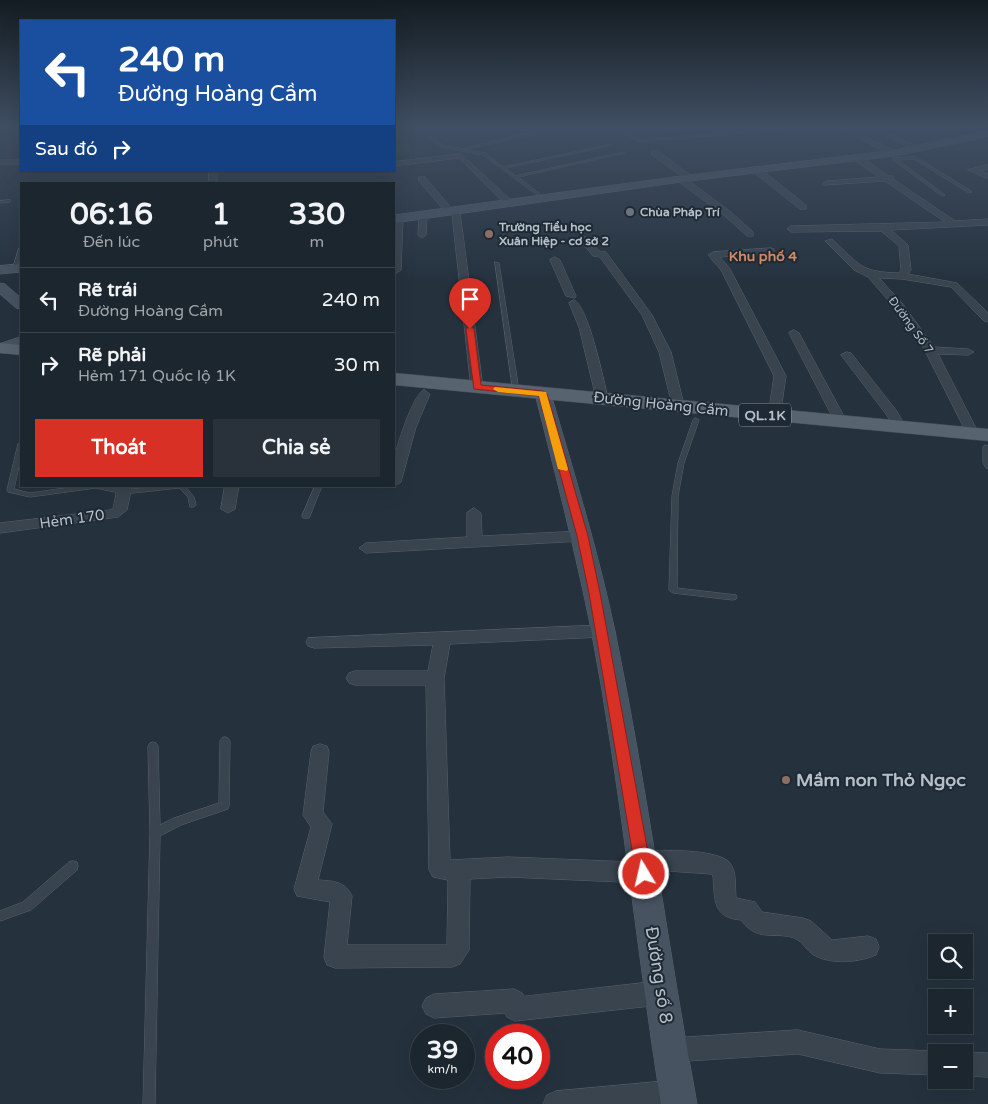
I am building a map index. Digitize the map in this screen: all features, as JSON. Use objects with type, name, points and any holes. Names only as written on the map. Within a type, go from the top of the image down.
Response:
[{"type":"main road","points":[[397,219],[682,179]]},
{"type":"main road","points":[[0,270],[18,268]]},
{"type":"main road","points":[[0,287],[20,304]]},
{"type":"main road","points":[[1,349],[20,342]]},
{"type":"main road","points":[[1,349],[20,350]]},
{"type":"main road","name":"Đường Hoàng Cầm","points":[[395,379],[516,391],[544,400],[602,398],[900,427],[985,446]]},
{"type":"main road","name":"Đường Hoàng Cầm","points":[[395,392],[544,400],[696,420],[985,446]]},
{"type":"main road","name":"Đường số 8","points":[[544,400],[582,536],[602,631],[643,867],[660,992],[672,1050],[678,1099]]},
{"type":"street","points":[[422,179],[453,212],[477,388]]},
{"type":"street","points":[[484,179],[510,204]]},
{"type":"street","points":[[687,179],[750,234]]},
{"type":"street","points":[[767,179],[803,207]]},
{"type":"street","points":[[827,183],[883,179]]},
{"type":"street","points":[[891,179],[952,224]]},
{"type":"street","points":[[422,235],[423,216]]},
{"type":"street","points":[[788,217],[794,229],[883,228],[988,222]]},
{"type":"street","points":[[396,270],[397,219]]},
{"type":"street","name":"Đường Số 7","points":[[883,228],[903,245],[906,270],[902,276]]},
{"type":"street","points":[[583,239],[596,254],[604,254],[646,315],[665,352],[678,406]]},
{"type":"street","points":[[829,241],[857,268],[871,275]]},
{"type":"street","points":[[772,251],[713,255],[725,269],[780,376],[774,416]]},
{"type":"street","points":[[555,260],[584,327],[602,398]]},
{"type":"street","name":"Đường Số 7","points":[[871,275],[902,276],[954,285],[988,319]]},
{"type":"street","name":"Đường Số 7","points":[[871,275],[898,305],[930,350],[985,446]]},
{"type":"street","points":[[794,333],[841,422]]},
{"type":"street","points":[[930,350],[968,352]]},
{"type":"street","points":[[847,355],[892,413],[900,427]]},
{"type":"street","points":[[395,478],[410,427],[424,394]]},
{"type":"street","points":[[228,509],[232,487]]},
{"type":"street","name":"Hẻm 170","points":[[0,528],[113,514],[120,510],[124,489]]},
{"type":"street","points":[[474,513],[476,541]]},
{"type":"street","points":[[366,548],[582,536]]},
{"type":"street","points":[[314,642],[446,639],[602,631]]},
{"type":"street","points":[[320,752],[313,816],[322,824],[305,889],[336,892],[341,896],[335,957],[452,956],[458,950],[435,678],[442,643],[446,639]]},
{"type":"street","points":[[355,678],[435,678]]},
{"type":"street","points":[[450,870],[508,867],[643,867],[715,864],[723,871],[726,904],[734,909],[747,910],[756,922],[803,929],[819,945],[831,951],[868,947]]},
{"type":"street","points":[[434,1006],[514,1001],[515,1009],[660,992]]},
{"type":"street","points":[[672,1050],[798,1042],[880,1061],[928,1063]]},
{"type":"street","points":[[973,1064],[988,1065]]},
{"type":"street","points":[[556,1104],[678,1099]]},
{"type":"lane","points":[[516,179],[544,199]]},
{"type":"lane","points":[[921,179],[944,194]]},
{"type":"lane","points":[[948,179],[970,192]]},
{"type":"lane","points":[[0,202],[9,200]]},
{"type":"lane","points":[[18,268],[20,255]]},
{"type":"lane","points":[[497,263],[516,391]]},
{"type":"lane","points":[[696,420],[681,463],[675,496],[673,590],[733,598]]},
{"type":"lane","points":[[20,448],[10,490],[30,495],[90,487]]},
{"type":"lane","points":[[106,487],[124,489],[161,487]]},
{"type":"lane","points":[[181,487],[191,497],[192,505]]},
{"type":"lane","points":[[306,516],[319,487]]},
{"type":"lane","points":[[156,833],[178,821],[224,806],[225,741]]},
{"type":"lane","points":[[149,1104],[156,833],[153,746]]},
{"type":"lane","points":[[0,916],[27,906],[73,866]]},
{"type":"slow traffic","points":[[498,389],[543,394],[563,469]]},
{"type":"place","name":"Chùa Pháp Trí","points":[[630,212]]},
{"type":"place","name":"Trường Tiểu học Xuân Hiệp - cơ sở 2","points":[[489,234]]},
{"type":"place","name":"Mầm non Thỏ Ngọc","points":[[786,780]]},
{"type":"district","name":"Khu phố 4","points":[[763,256]]},
{"type":"route","points":[[470,329],[477,388],[543,394],[582,536],[602,631],[644,874]]}]
